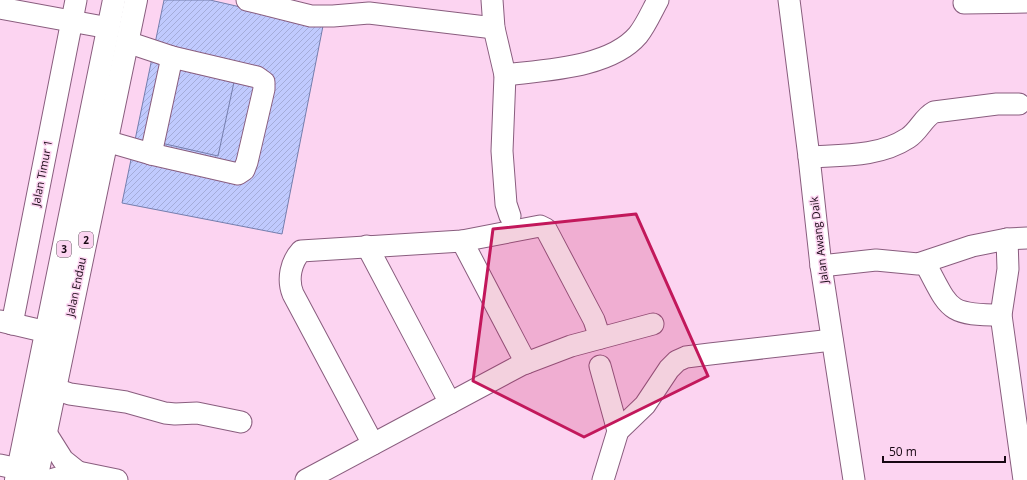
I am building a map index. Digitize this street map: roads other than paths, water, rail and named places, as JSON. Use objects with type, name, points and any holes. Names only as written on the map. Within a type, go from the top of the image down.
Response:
[{"type":"highway","name":"Jalan Endau","points":[[18,474],[114,0]]},
{"type":"highway","name":"Jalan Endau","points":[[18,474],[46,433],[136,0]]},
{"type":"street","name":"Jalan Timur 1","points":[[6,323],[76,0]]},
{"type":"street","points":[[247,0],[311,16],[369,13],[494,28]]},
{"type":"street","points":[[492,0],[494,28],[505,75],[502,151],[506,204],[510,216]]},
{"type":"street","points":[[505,75],[560,68],[605,57],[625,47],[639,34],[658,0]]},
{"type":"street","name":"Jalan Awang Daik","points":[[789,0],[821,266],[854,480]]},
{"type":"street","points":[[964,3],[1027,2]]},
{"type":"street","points":[[0,8],[72,23],[109,28]]},
{"type":"street","points":[[106,141],[151,154],[238,174],[244,170],[248,162],[264,89],[264,82],[257,77],[172,57],[127,42]]},
{"type":"street","points":[[151,154],[172,57]]},
{"type":"street","points":[[809,157],[868,153],[882,150],[910,137],[927,116],[934,112],[997,104],[1019,104]]},
{"type":"street","points":[[373,444],[291,288],[292,264],[301,250],[462,240],[540,226],[544,227],[594,320],[600,338]]},
{"type":"street","points":[[821,266],[876,260],[908,264],[925,262],[972,246],[1017,239],[1008,269],[1001,315],[1024,480]]},
{"type":"street","points":[[462,240],[526,364]]},
{"type":"street","points":[[367,246],[450,403]]},
{"type":"street","points":[[925,262],[947,303],[956,310],[976,315],[1001,315]]},
{"type":"street","points":[[6,323],[47,332]]},
{"type":"street","points":[[306,480],[526,364],[571,346],[653,324]]},
{"type":"street","points":[[603,480],[618,431],[645,405],[669,369],[682,359],[710,354],[832,340]]},
{"type":"street","points":[[600,366],[618,431]]},
{"type":"street","points":[[55,388],[70,394],[126,402],[165,413],[197,413],[241,422]]},
{"type":"street","points":[[46,433],[63,460],[78,472],[117,480]]},
{"type":"street","points":[[50,480],[78,472]]}]
